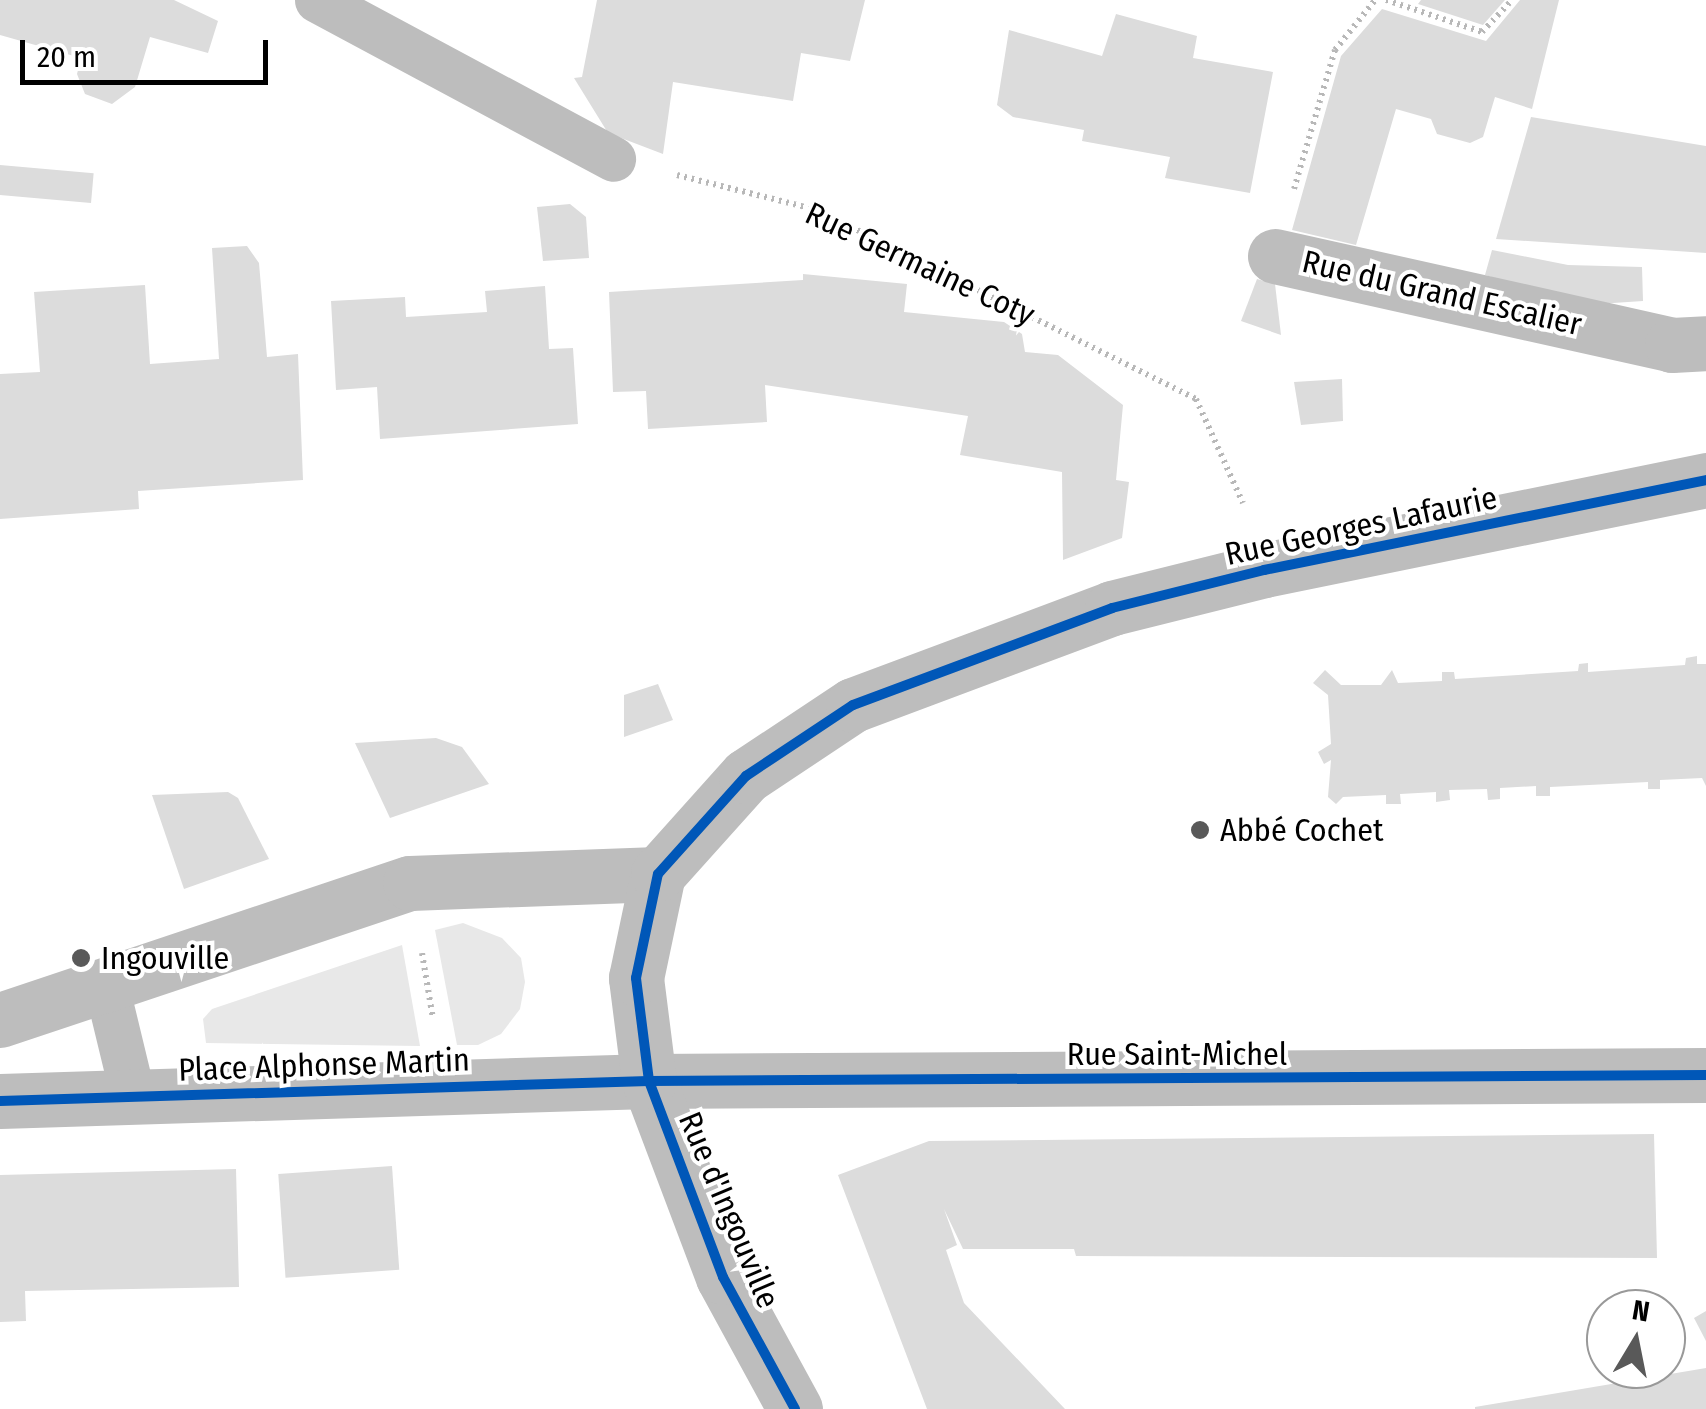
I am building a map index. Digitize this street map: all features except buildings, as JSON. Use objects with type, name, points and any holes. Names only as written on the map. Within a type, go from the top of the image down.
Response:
[{"type":"street","name":"Rue du Grand Escalier","points":[[1274,256],[1672,346],[1706,343]]},
{"type":"street","name":"Rue Georges Lafaurie","points":[[649,1080],[636,978],[658,874],[746,776],[853,705],[1112,608],[1264,570],[1706,480]]},
{"type":"street","points":[[0,1020],[410,883],[658,874]]},
{"type":"street","name":"Rue Saint-Michel","points":[[649,1080],[1706,1076]]},
{"type":"street","name":"Place Alphonse Martin","points":[[0,1101],[649,1080]]},
{"type":"street","name":"Rue d'Ingouville","points":[[649,1080],[723,1277],[795,1409]]},
{"type":"lane","points":[[317,0],[613,159]]},
{"type":"lane","points":[[106,985],[133,1097]]},
{"type":"path","points":[[1386,0],[1482,32],[1512,0]]},
{"type":"path","points":[[410,883],[445,1086]]},
{"type":"shaded area","points":[[463,923],[502,938],[521,958],[525,982],[520,1009],[501,1034],[478,1045],[457,1045],[435,930]]},
{"type":"shaded area","points":[[402,945],[420,1046],[206,1043],[203,1019],[212,1009]]},
{"type":"cycle path","points":[[795,1409],[723,1277],[649,1081],[636,978],[658,874],[746,776],[853,705],[1112,608],[1264,570],[1706,480]]},
{"type":"cycle path","points":[[0,1101],[649,1081],[1706,1075]]},
{"type":"place","name":"Abbé Cochet","points":[[1200,830]]},
{"type":"place","name":"Ingouville","points":[[81,958]]}]
